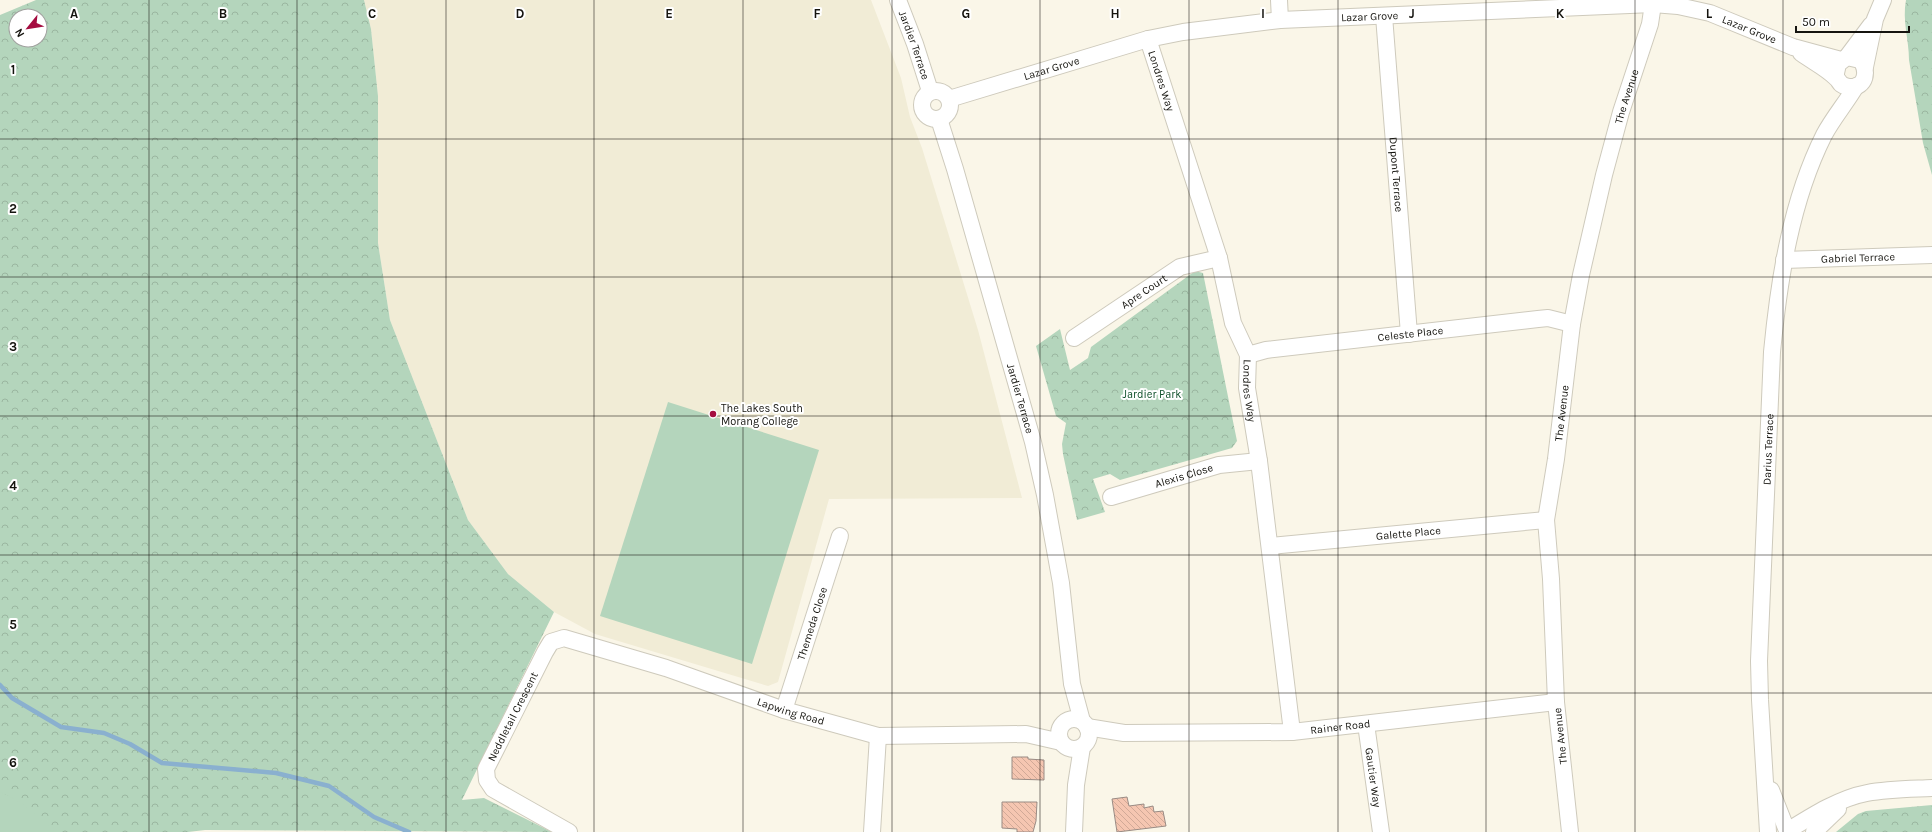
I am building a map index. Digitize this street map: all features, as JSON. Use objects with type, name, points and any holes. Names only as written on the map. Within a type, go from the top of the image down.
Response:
[{"type":"street","name":"Jardier Terrace","points":[[898,0],[915,44],[930,91]]},
{"type":"street","points":[[1279,0],[1280,20]]},
{"type":"street","points":[[1875,20],[1836,68],[1837,79],[1846,86],[1856,86],[1863,81],[1865,77],[1865,67],[1875,20],[1884,0]]},
{"type":"street","name":"Lazar Grove","points":[[949,99],[1148,39],[1183,32],[1280,20],[1384,16],[1472,6],[1653,4],[1678,6],[1710,13],[1793,47],[1844,59]]},
{"type":"street","name":"The Avenue","points":[[1570,832],[1556,702],[1551,579],[1546,520],[1556,459],[1572,324],[1582,268],[1604,175],[1621,112],[1650,24],[1653,4]]},
{"type":"street","name":"Dupont Terrace","points":[[1384,16],[1409,334]]},
{"type":"street","name":"Londres Way","points":[[1148,39],[1219,258],[1233,323],[1248,355],[1247,388],[1259,461],[1292,732]]},
{"type":"street","name":"Lazar Grove","points":[[1793,47],[1837,79]]},
{"type":"street","points":[[1844,59],[1852,57],[1860,60],[1865,67]]},
{"type":"street","name":"Darius Terrace","points":[[1769,832],[1760,700],[1759,661],[1772,352],[1776,311],[1784,260],[1802,190],[1816,151],[1825,132],[1835,101],[1837,79]]},
{"type":"street","name":"Darius Terrace","points":[[1825,132],[1856,86]]},
{"type":"street","points":[[930,91],[942,92],[949,99],[950,104],[948,112],[939,119],[928,117],[922,109],[922,101],[930,91]]},
{"type":"street","name":"Jardier Terrace","points":[[939,119],[1033,442],[1045,495],[1061,583],[1078,730],[1074,832]]},
{"type":"street","name":"Gabriel Terrace","points":[[1784,260],[1932,255]]},
{"type":"street","name":"Apre Court","points":[[1074,338],[1180,267],[1219,258]]},
{"type":"street","name":"Celeste Place","points":[[1248,355],[1266,350],[1543,319],[1557,320],[1572,324]]},
{"type":"street","name":"Alexis Close","points":[[1111,497],[1219,465],[1259,461]]},
{"type":"street","name":"Galette Place","points":[[1270,546],[1546,520]]},
{"type":"street","name":"Themeda Close","points":[[784,710],[840,536]]},
{"type":"street","name":"Lapwing Road","points":[[564,638],[666,668],[784,710],[878,736],[1026,734],[1078,730],[1074,749],[1063,744],[1026,734]]},
{"type":"street","name":"Neddletail Crescent","points":[[564,638],[551,642],[545,652],[486,769],[487,780],[493,789],[569,832]]},
{"type":"street","name":"Rainer Road","points":[[1078,730],[1124,733],[1292,732],[1556,702]]},
{"type":"street","name":"Gautier Way","points":[[1366,724],[1381,832]]},
{"type":"street","name":"Jardier Terrace","points":[[1076,784],[1059,733],[1078,730]]},
{"type":"street","points":[[872,832],[878,736]]},
{"type":"street","name":"Darius Terrace","points":[[1765,774],[1789,830]]},
{"type":"street","points":[[1769,832],[1776,828],[1789,830],[1812,816],[1850,798],[1878,791],[1932,788]]},
{"type":"street","points":[[1814,832],[1850,798]]},
{"type":"shaded area","name":"The Lakes South Morang College","points":[[364,0],[871,0],[901,78],[910,117],[922,148],[978,330],[1022,498],[829,499],[778,682],[768,686],[595,634],[554,612],[508,574],[468,520],[390,320],[378,243],[378,96],[371,29]]},
{"type":"green space","points":[[36,0],[364,0],[371,29],[378,96],[378,243],[390,320],[468,520],[508,574],[554,612],[462,800],[484,798],[552,832],[205,830],[188,832],[0,832],[0,15],[8,12],[8,48],[48,48],[48,8],[17,8]]},
{"type":"green space","points":[[1906,0],[1932,0],[1932,175],[1923,143],[1909,60],[1905,23]]},
{"type":"green space","name":"Jardier Park","points":[[1195,271],[1203,273],[1237,441],[1232,448],[1120,480],[1110,474],[1093,479],[1105,512],[1077,520],[1063,454],[1062,444],[1066,423],[1056,416],[1036,346],[1060,329],[1070,370],[1088,358],[1091,347]]},
{"type":"green space","points":[[668,402],[819,450],[752,664],[600,616]]},
{"type":"green space","points":[[0,792],[30,809],[55,832],[0,832]]},
{"type":"green space","points":[[1932,805],[1932,832],[1836,832],[1858,814],[1866,811]]},
{"type":"building","points":[[1012,757],[1028,757],[1028,759],[1044,760],[1044,780],[1012,779]]},
{"type":"building","points":[[1127,797],[1129,806],[1144,804],[1144,808],[1153,806],[1154,812],[1163,811],[1166,826],[1117,832],[1112,799]]},
{"type":"building","points":[[1002,802],[1037,802],[1036,821],[1033,832],[1017,832],[1017,829],[1002,828]]},
{"type":"waterway","points":[[0,685],[12,698],[61,727],[104,733],[130,744],[162,763],[276,773],[329,786],[374,817],[409,832]]},
{"type":"place","name":"The Lakes South Morang College","points":[[713,414]]}]
